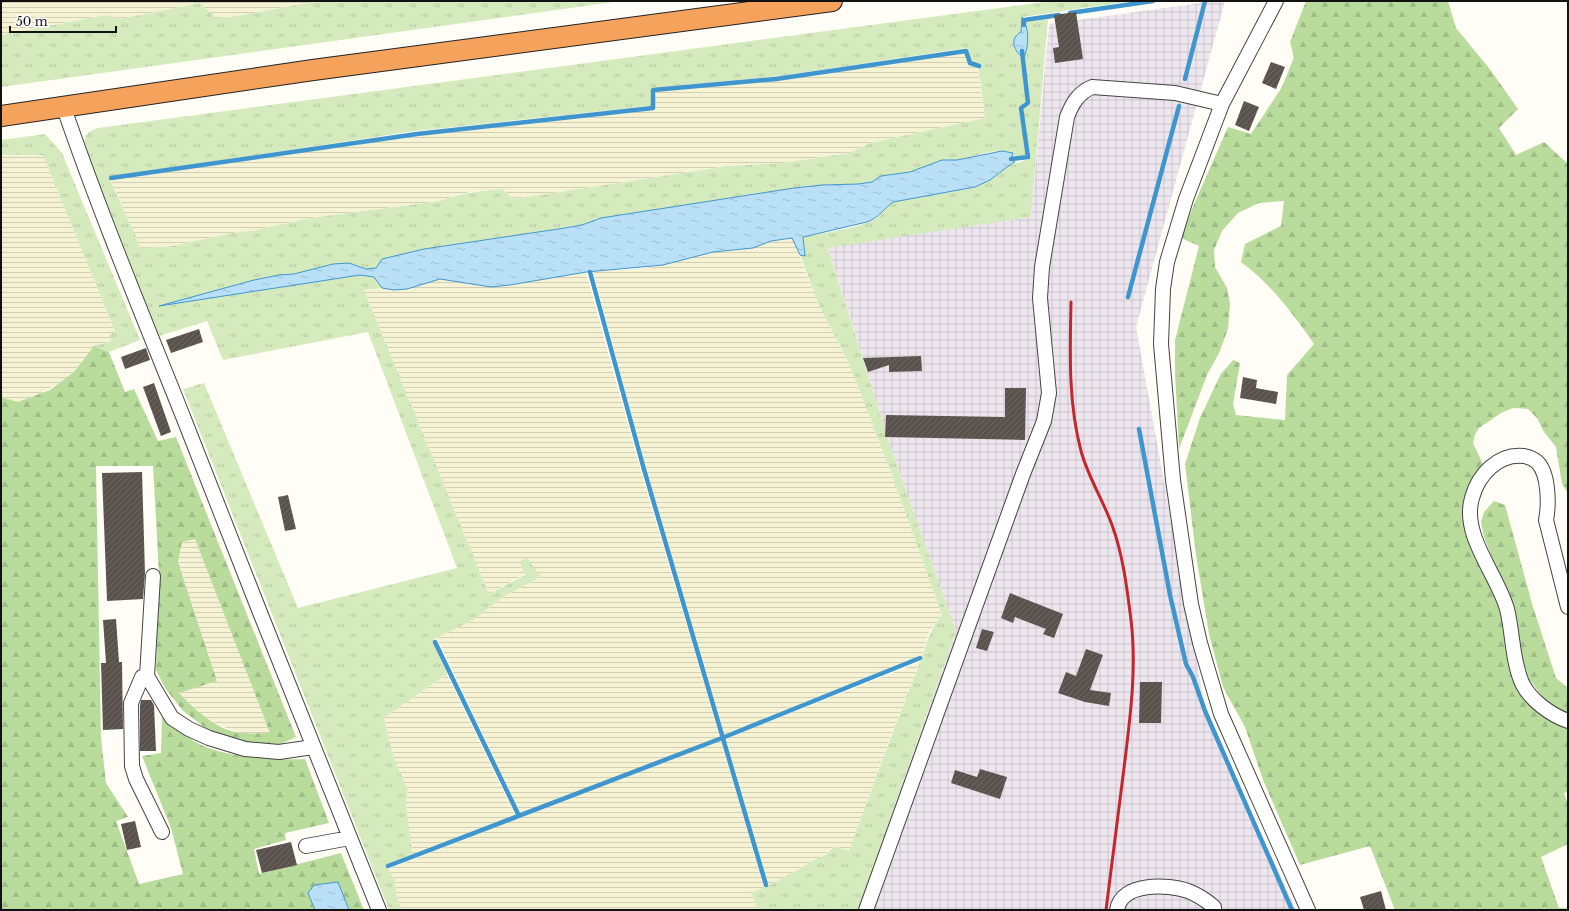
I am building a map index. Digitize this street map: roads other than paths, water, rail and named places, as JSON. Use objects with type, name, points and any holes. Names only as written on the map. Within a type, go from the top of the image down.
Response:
[{"type":"highway","points":[[1,116],[64,108],[320,69],[832,1]]},
{"type":"street","points":[[1276,1],[1222,104],[1186,199],[1167,262],[1163,289],[1162,369],[1173,480],[1191,604],[1212,686],[1221,714],[1308,910]]},
{"type":"street","points":[[866,910],[1023,474],[1044,421],[1049,394],[1040,298],[1042,267],[1067,118],[1071,106],[1084,90],[1092,87],[1175,93],[1222,104]]},
{"type":"street","points":[[64,108],[79,152],[313,747],[379,910]]},
{"type":"street","points":[[1568,607],[1546,520],[1549,506],[1544,474],[1538,462],[1531,457],[1519,455],[1507,457],[1496,463],[1485,473],[1477,485],[1470,507],[1470,526],[1506,607],[1517,665],[1523,684],[1546,710],[1568,721]]},
{"type":"street","points":[[153,576],[147,676],[172,718],[189,729],[209,738],[245,749],[261,752],[279,752],[313,747]]},
{"type":"street","points":[[147,676],[142,678],[131,703],[132,766],[136,779],[162,832]]},
{"type":"street","points":[[306,846],[350,838]]},
{"type":"street","points":[[1117,910],[1118,905],[1124,897],[1134,890],[1147,886],[1186,890],[1206,900],[1214,907],[1214,910]]},
{"type":"water","points":[[1022,17],[1026,26],[1028,41],[1025,55],[1021,56],[1016,50],[1014,40],[1015,37],[1021,32]]},
{"type":"water","points":[[1002,151],[1013,153],[1011,159],[1015,162],[990,180],[975,187],[893,202],[878,216],[867,222],[803,237],[805,256],[800,255],[792,238],[771,241],[753,248],[713,252],[663,265],[586,272],[510,285],[491,287],[440,279],[407,289],[394,290],[382,288],[374,277],[360,275],[159,306],[254,280],[279,275],[294,274],[333,264],[349,263],[366,269],[376,268],[382,259],[424,249],[565,228],[582,225],[601,218],[794,188],[872,182],[881,176],[910,172],[942,160],[957,160]]},
{"type":"water","points":[[338,882],[349,910],[315,910],[308,893],[314,885]]},
{"type":"waterway","points":[[1070,13],[1153,1]]},
{"type":"waterway","points":[[1185,79],[1205,1]]},
{"type":"waterway","points":[[1024,25],[1024,20],[1059,15]]},
{"type":"waterway","points":[[111,178],[417,134],[653,108],[653,90],[776,79],[966,51],[970,63],[979,66]]},
{"type":"waterway","points":[[1011,159],[1028,157],[1021,108],[1028,103],[1022,51]]},
{"type":"waterway","points":[[1128,297],[1179,106]]},
{"type":"waterway","points":[[590,272],[643,466],[766,885]]},
{"type":"waterway","points":[[1139,429],[1170,595],[1186,664],[1193,677],[1205,711],[1292,910]]},
{"type":"waterway","points":[[435,642],[519,816]]},
{"type":"waterway","points":[[388,866],[722,738],[920,658]]},
{"type":"railway","points":[[1071,302],[1071,377],[1077,433],[1084,461],[1116,536],[1122,560],[1133,638],[1133,675],[1130,713],[1106,910]]}]
